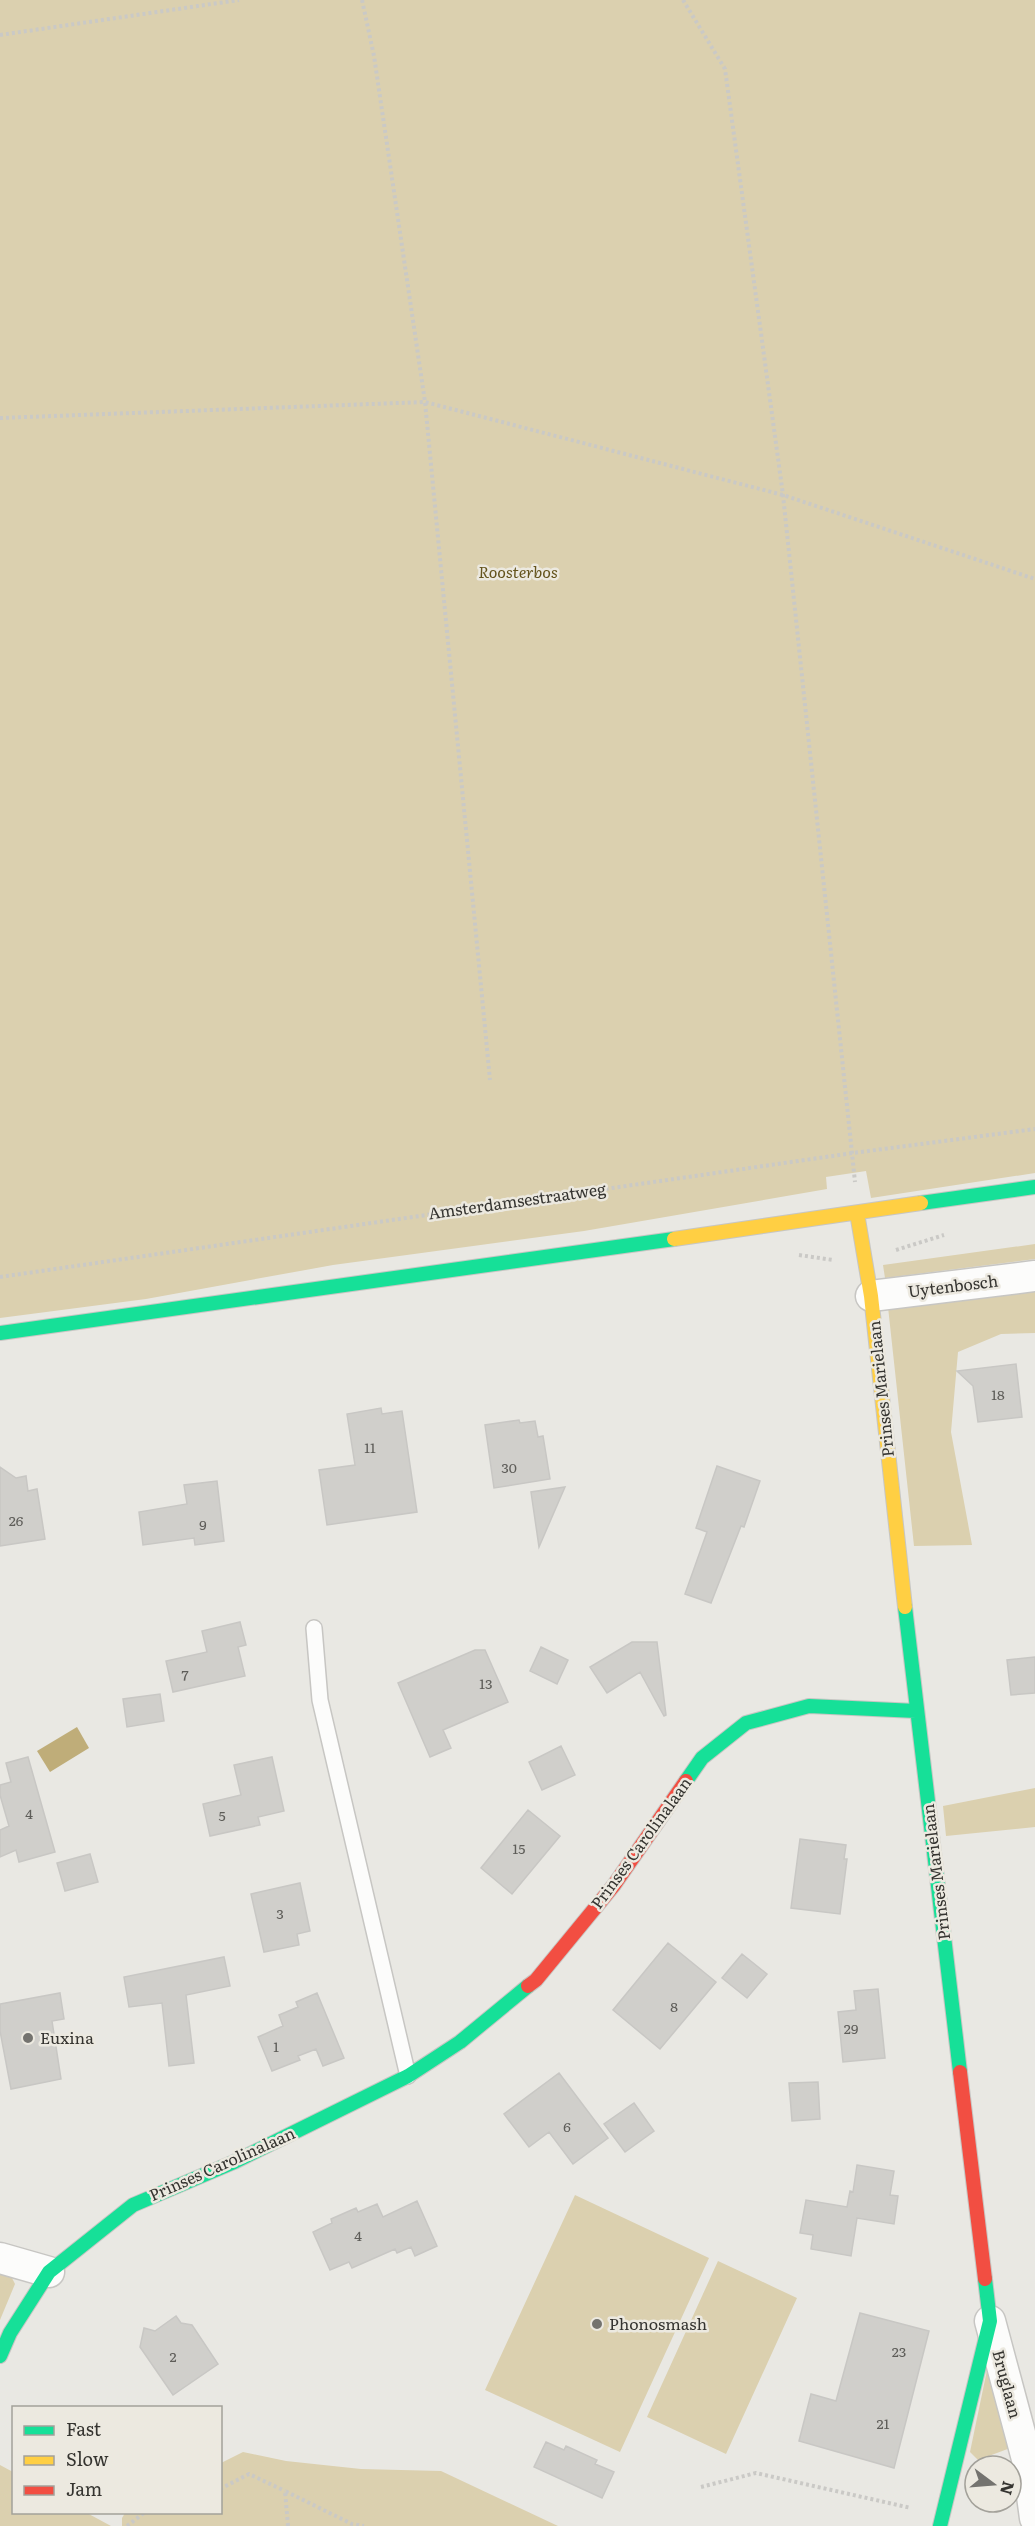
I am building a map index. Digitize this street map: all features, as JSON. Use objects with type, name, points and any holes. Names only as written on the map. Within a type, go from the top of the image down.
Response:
[{"type":"street","points":[[0,1334],[1035,1187]]},
{"type":"street","name":"Prinses Marielaan","points":[[857,1213],[871,1296],[916,1711],[990,2321],[967,2454]]},
{"type":"street","name":"Uytenbosch","points":[[871,1296],[1035,1276]]},
{"type":"street","name":"Prinses Carolinalaan","points":[[0,2356],[10,2333],[49,2272],[132,2205],[234,2162],[408,2076],[460,2042],[536,1980],[614,1886],[702,1758],[746,1723],[809,1706],[916,1711]]},
{"type":"street","points":[[0,2258],[49,2272]]},
{"type":"street","name":"Bruglaan","points":[[990,2321],[1013,2454]]},
{"type":"street","name":"Prinses Marielaan","points":[[941,2520],[963,2477]]},
{"type":"street","name":"Bruglaan","points":[[1023,2485],[1035,2518]]},
{"type":"lane","points":[[314,1628],[320,1700],[408,2076]]},
{"type":"path","points":[[0,35],[239,0]]},
{"type":"path","points":[[362,0],[375,57],[425,402],[490,1080]]},
{"type":"path","points":[[683,0],[725,69],[783,495],[849,1144],[853,1153],[857,1213]]},
{"type":"path","points":[[0,418],[425,402],[783,495],[1035,579]]},
{"type":"path","name":"Amsterdamsestraatweg","points":[[0,1277],[853,1153],[1035,1130]]},
{"type":"path","points":[[701,2487],[756,2473],[941,2520]]},
{"type":"path","points":[[222,2488],[249,2474],[350,2525],[364,2526]]},
{"type":"path","points":[[285,2491],[288,2526]]},
{"type":"path","points":[[127,2526],[142,2514]]},
{"type":"green space","name":"Roosterbos","points":[[0,0],[1035,0],[1035,1173],[871,1198],[866,1171],[826,1177],[827,1189],[584,1231],[333,1265],[146,1299],[0,1318]]},
{"type":"green space","points":[[1035,1244],[1035,1259],[885,1278],[883,1265]]},
{"type":"green space","points":[[1035,1276],[1035,1333],[1001,1334],[958,1352],[951,1432],[972,1545],[914,1546],[888,1307]]},
{"type":"green space","points":[[1035,1788],[1035,1827],[946,1836],[943,1806]]},
{"type":"green space","name":"Phonosmash","points":[[575,2195],[709,2258],[620,2452],[485,2390]]},
{"type":"green space","name":"Phonosmash","points":[[718,2261],[797,2298],[726,2454],[647,2417]]},
{"type":"green space","points":[[0,2271],[11,2276],[15,2284],[0,2320]]},
{"type":"green space","points":[[987,2370],[1013,2447],[994,2454],[972,2454],[970,2452]]},
{"type":"green space","points":[[243,2452],[286,2461],[361,2469],[441,2471],[558,2526],[122,2526],[124,2514],[222,2514],[222,2462]]},
{"type":"green space","points":[[0,2465],[12,2471],[12,2514],[89,2514],[111,2526],[0,2526]]},
{"type":"shaded area","points":[[77,1727],[89,1748],[50,1772],[37,1751]]},
{"type":"building","points":[[1016,1364],[1022,1417],[978,1422],[973,1386],[957,1371]]},
{"type":"building","points":[[381,1408],[382,1414],[402,1411],[417,1512],[327,1525],[319,1470],[355,1465],[347,1414]]},
{"type":"building","points":[[519,1420],[520,1423],[535,1421],[538,1437],[543,1436],[550,1479],[494,1488],[485,1425]]},
{"type":"building","points":[[717,1466],[760,1481],[744,1527],[741,1526],[711,1603],[685,1594],[707,1532],[696,1528]]},
{"type":"building","points":[[0,1467],[16,1478],[26,1476],[28,1491],[37,1489],[45,1539],[0,1546]]},
{"type":"building","points":[[217,1481],[224,1541],[195,1545],[194,1538],[143,1545],[139,1512],[187,1504],[184,1485]]},
{"type":"building","points":[[565,1487],[539,1547],[531,1492]]},
{"type":"building","points":[[240,1622],[246,1645],[238,1647],[245,1676],[173,1692],[166,1661],[207,1652],[202,1631]]},
{"type":"building","points":[[632,1642],[657,1642],[666,1715],[664,1716],[640,1672],[607,1693],[590,1667]]},
{"type":"building","points":[[541,1647],[568,1660],[557,1684],[530,1671]]},
{"type":"building","points":[[475,1650],[485,1650],[508,1702],[443,1730],[451,1748],[430,1757],[398,1683]]},
{"type":"building","points":[[1035,1657],[1035,1693],[1011,1695],[1007,1660]]},
{"type":"building","points":[[160,1694],[164,1721],[127,1727],[123,1699]]},
{"type":"building","points":[[561,1746],[575,1775],[542,1790],[529,1762]]},
{"type":"building","points":[[28,1757],[55,1852],[19,1862],[16,1850],[0,1857],[0,1830],[9,1826],[0,1795],[0,1785],[11,1782],[6,1763]]},
{"type":"building","points":[[272,1757],[284,1811],[258,1817],[260,1825],[210,1836],[203,1804],[241,1795],[234,1765]]},
{"type":"building","points":[[528,1810],[560,1836],[512,1894],[481,1868]]},
{"type":"building","points":[[800,1839],[846,1845],[844,1859],[847,1859],[840,1914],[791,1908]]},
{"type":"building","points":[[90,1854],[98,1882],[65,1891],[57,1863]]},
{"type":"building","points":[[300,1883],[310,1931],[297,1934],[299,1945],[264,1952],[251,1894]]},
{"type":"building","points":[[668,1943],[716,1982],[660,2049],[613,2010]]},
{"type":"building","points":[[742,1954],[767,1974],[747,1998],[722,1978]]},
{"type":"building","points":[[224,1957],[230,1986],[186,1995],[194,2063],[169,2066],[162,2003],[129,2007],[124,1977]]},
{"type":"building","points":[[878,1989],[885,2058],[843,2062],[838,2012],[856,2010],[854,1991]]},
{"type":"building","name":"Euxina","points":[[60,1993],[64,2019],[52,2021],[61,2079],[11,2089],[0,2031],[0,2004]]},
{"type":"building","points":[[317,1993],[344,2058],[323,2066],[316,2049],[298,2056],[300,2060],[272,2071],[258,2037],[283,2026],[279,2015],[298,2007],[296,2002]]},
{"type":"building","points":[[559,2073],[608,2138],[573,2164],[549,2132],[529,2147],[504,2114]]},
{"type":"building","points":[[818,2082],[820,2119],[792,2121],[789,2083]]},
{"type":"building","points":[[634,2103],[654,2131],[625,2152],[604,2124]]},
{"type":"building","points":[[857,2165],[894,2171],[890,2195],[898,2196],[894,2224],[857,2218],[851,2256],[811,2249],[813,2235],[800,2233],[806,2200],[847,2207],[850,2191],[853,2192]]},
{"type":"building","points":[[417,2201],[437,2246],[415,2256],[411,2247],[397,2253],[395,2249],[352,2268],[349,2262],[330,2270],[313,2232],[332,2223],[331,2219],[356,2208],[358,2212],[377,2204],[383,2217]]},
{"type":"building","points":[[860,2313],[929,2331],[894,2468],[799,2441],[811,2394],[836,2401]]},
{"type":"building","points":[[176,2316],[181,2323],[192,2325],[218,2364],[173,2395],[140,2347],[144,2328],[155,2331]]},
{"type":"building","points":[[546,2442],[564,2450],[566,2446],[597,2460],[595,2464],[614,2472],[602,2498],[534,2467]]},
{"type":"traffic: fast","points":[[921,1203],[1035,1187]]},
{"type":"traffic: fast","points":[[0,1333],[674,1239]]},
{"type":"traffic: fast","points":[[905,1607],[960,2072]]},
{"type":"traffic: fast","points":[[686,1781],[702,1758],[746,1723],[809,1706],[916,1711]]},
{"type":"traffic: fast","points":[[0,2356],[10,2333],[49,2272],[133,2205],[234,2162],[408,2076],[460,2042],[528,1986]]},
{"type":"traffic: fast","points":[[940,2526],[990,2321],[985,2279]]},
{"type":"traffic: slow","points":[[674,1239],[921,1203]]},
{"type":"traffic: slow","points":[[857,1213],[871,1296],[905,1607]]},
{"type":"traffic: jam","points":[[528,1986],[536,1980],[614,1885],[686,1781]]},
{"type":"traffic: jam","points":[[960,2072],[985,2279]]},
{"type":"place","name":"Euxina","points":[[28,2038]]},
{"type":"place","name":"Phonosmash","points":[[597,2324]]}]
